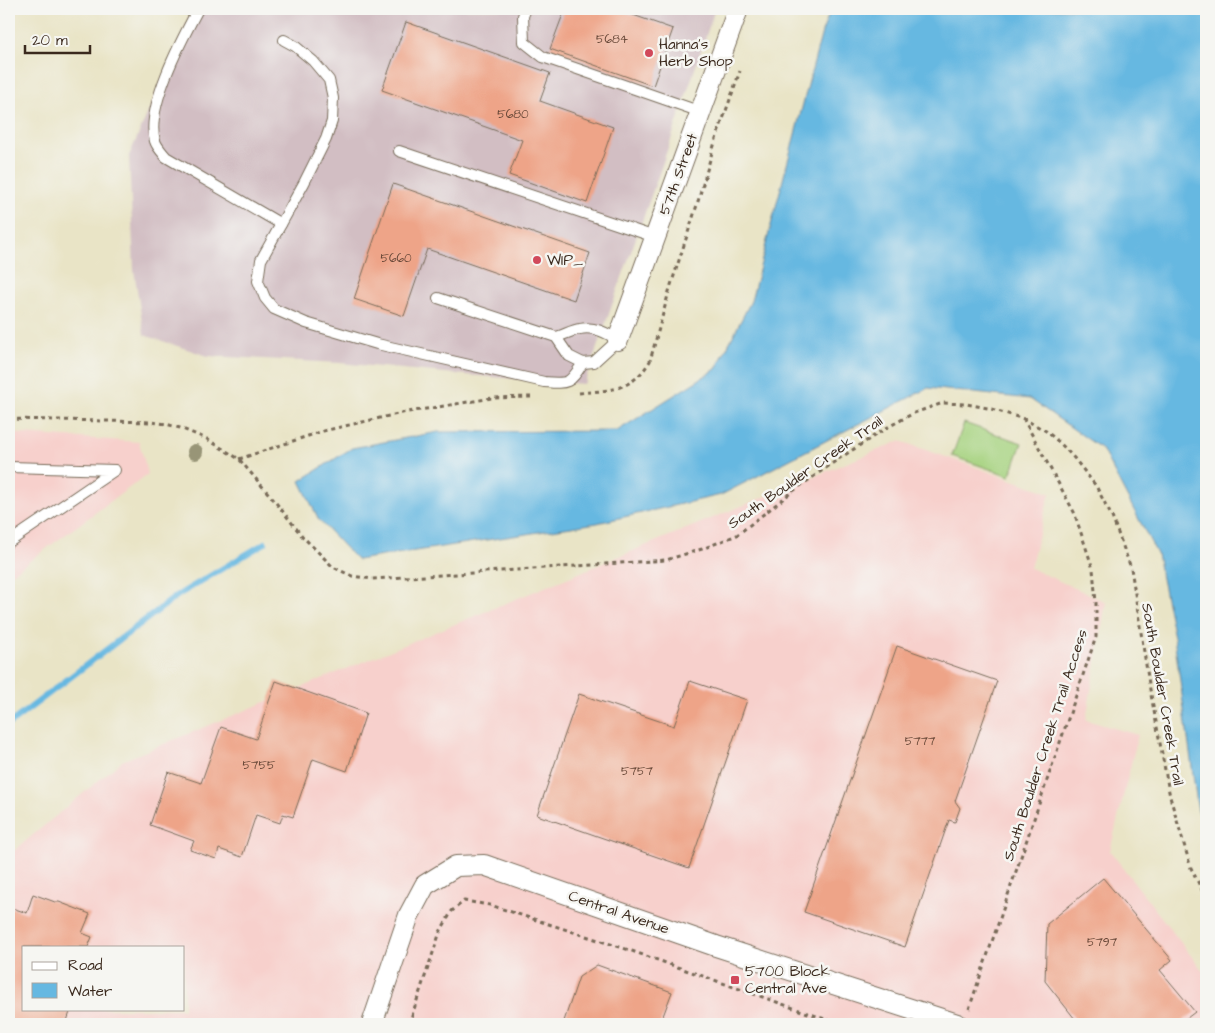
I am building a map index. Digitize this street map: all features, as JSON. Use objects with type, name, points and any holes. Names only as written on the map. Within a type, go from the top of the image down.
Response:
[{"type":"street","name":"57th Street","points":[[618,340],[738,9]]},
{"type":"street","name":"Central Avenue","points":[[372,1024],[409,915],[425,885],[456,866],[484,865],[732,951],[962,1020]]},
{"type":"lane","points":[[198,9],[161,90],[154,115],[153,132],[156,144],[166,157],[281,224]]},
{"type":"lane","points":[[526,9],[524,16],[524,42],[543,57],[701,112]]},
{"type":"lane","points":[[284,40],[295,46],[313,61],[328,80],[333,98],[332,121],[326,139],[261,260],[258,281],[265,298],[274,309],[306,323],[377,344],[544,382],[563,384],[573,379],[583,363]]},
{"type":"lane","points":[[399,150],[656,237]]},
{"type":"lane","points":[[438,298],[556,337],[570,356],[583,363],[594,362],[618,340],[606,332],[591,328],[579,329],[556,337]]},
{"type":"lane","points":[[9,467],[115,470],[9,542]]},
{"type":"path","points":[[577,393],[613,390],[624,386],[644,371],[650,361],[670,288],[715,142],[743,62]]},
{"type":"path","points":[[239,459],[323,431],[402,413],[492,398],[531,397]]},
{"type":"path","name":"South Boulder Creek Trail","points":[[9,419],[151,422],[180,428],[207,439],[239,459],[273,498],[303,537],[333,567],[352,576],[372,579],[666,560],[702,549],[737,535],[793,491],[840,458],[888,427],[914,413],[943,403],[966,404],[988,408],[1024,420],[1046,431],[1074,458],[1096,486],[1112,517],[1131,568],[1149,684],[1170,797],[1191,868],[1206,898]]},
{"type":"path","name":"South Boulder Creek Trail Access","points":[[962,1020],[1096,637],[1093,569],[1074,512],[1024,420]]},
{"type":"path","points":[[409,1024],[440,932],[452,911],[464,901],[490,905],[619,947],[839,1024]]},
{"type":"shaded area","points":[[193,9],[715,9],[673,134],[584,384],[339,363],[208,356],[144,335],[134,270],[129,156]]},
{"type":"shaded area","points":[[9,433],[139,442],[148,474],[9,576]]},
{"type":"shaded area","points":[[900,441],[1050,493],[1030,568],[1106,602],[1086,720],[1138,735],[1110,851],[1206,975],[1206,1024],[9,1024],[9,855],[122,761]]},
{"type":"green space","points":[[964,423],[1022,443],[1010,476],[952,456]]},
{"type":"water","points":[[831,9],[1206,9],[1206,829],[1198,811],[1174,637],[1157,554],[1102,449],[1030,399],[928,388],[721,495],[597,523],[357,560],[319,520],[300,481],[352,448],[438,432],[617,431],[716,369],[751,301],[822,32]]},
{"type":"building","points":[[565,9],[616,9],[673,29],[653,86],[550,49]]},
{"type":"building","points":[[406,22],[550,73],[540,101],[613,127],[587,203],[509,175],[522,140],[382,90]]},
{"type":"building","points":[[393,184],[590,253],[574,300],[427,249],[404,316],[354,299]]},
{"type":"building","points":[[897,646],[997,681],[955,801],[960,808],[955,822],[949,820],[905,947],[804,912]]},
{"type":"building","points":[[276,681],[366,713],[347,771],[313,759],[293,817],[283,814],[280,823],[256,815],[242,857],[219,849],[216,859],[190,850],[194,841],[150,825],[168,772],[201,783],[221,727],[256,739]]},
{"type":"building","points":[[690,681],[747,700],[689,868],[537,815],[579,694],[674,726]]},
{"type":"building","points":[[1103,878],[1172,960],[1160,970],[1195,1012],[1179,1024],[1079,1024],[1045,981],[1047,924]]},
{"type":"building","points":[[33,894],[90,914],[82,933],[92,937],[88,946],[22,946],[22,1010],[71,1010],[66,1024],[9,1024],[9,907],[27,913]]},
{"type":"building","points":[[597,965],[672,992],[660,1024],[563,1024],[579,977]]},
{"type":"waterway","points":[[9,724],[178,595],[265,543]]},
{"type":"place","name":"Hanna's Herb Shop","points":[[649,53]]},
{"type":"place","name":"WIP_","points":[[537,260]]},
{"type":"place","name":"5700 Block Central Ave","points":[[735,980]]}]
